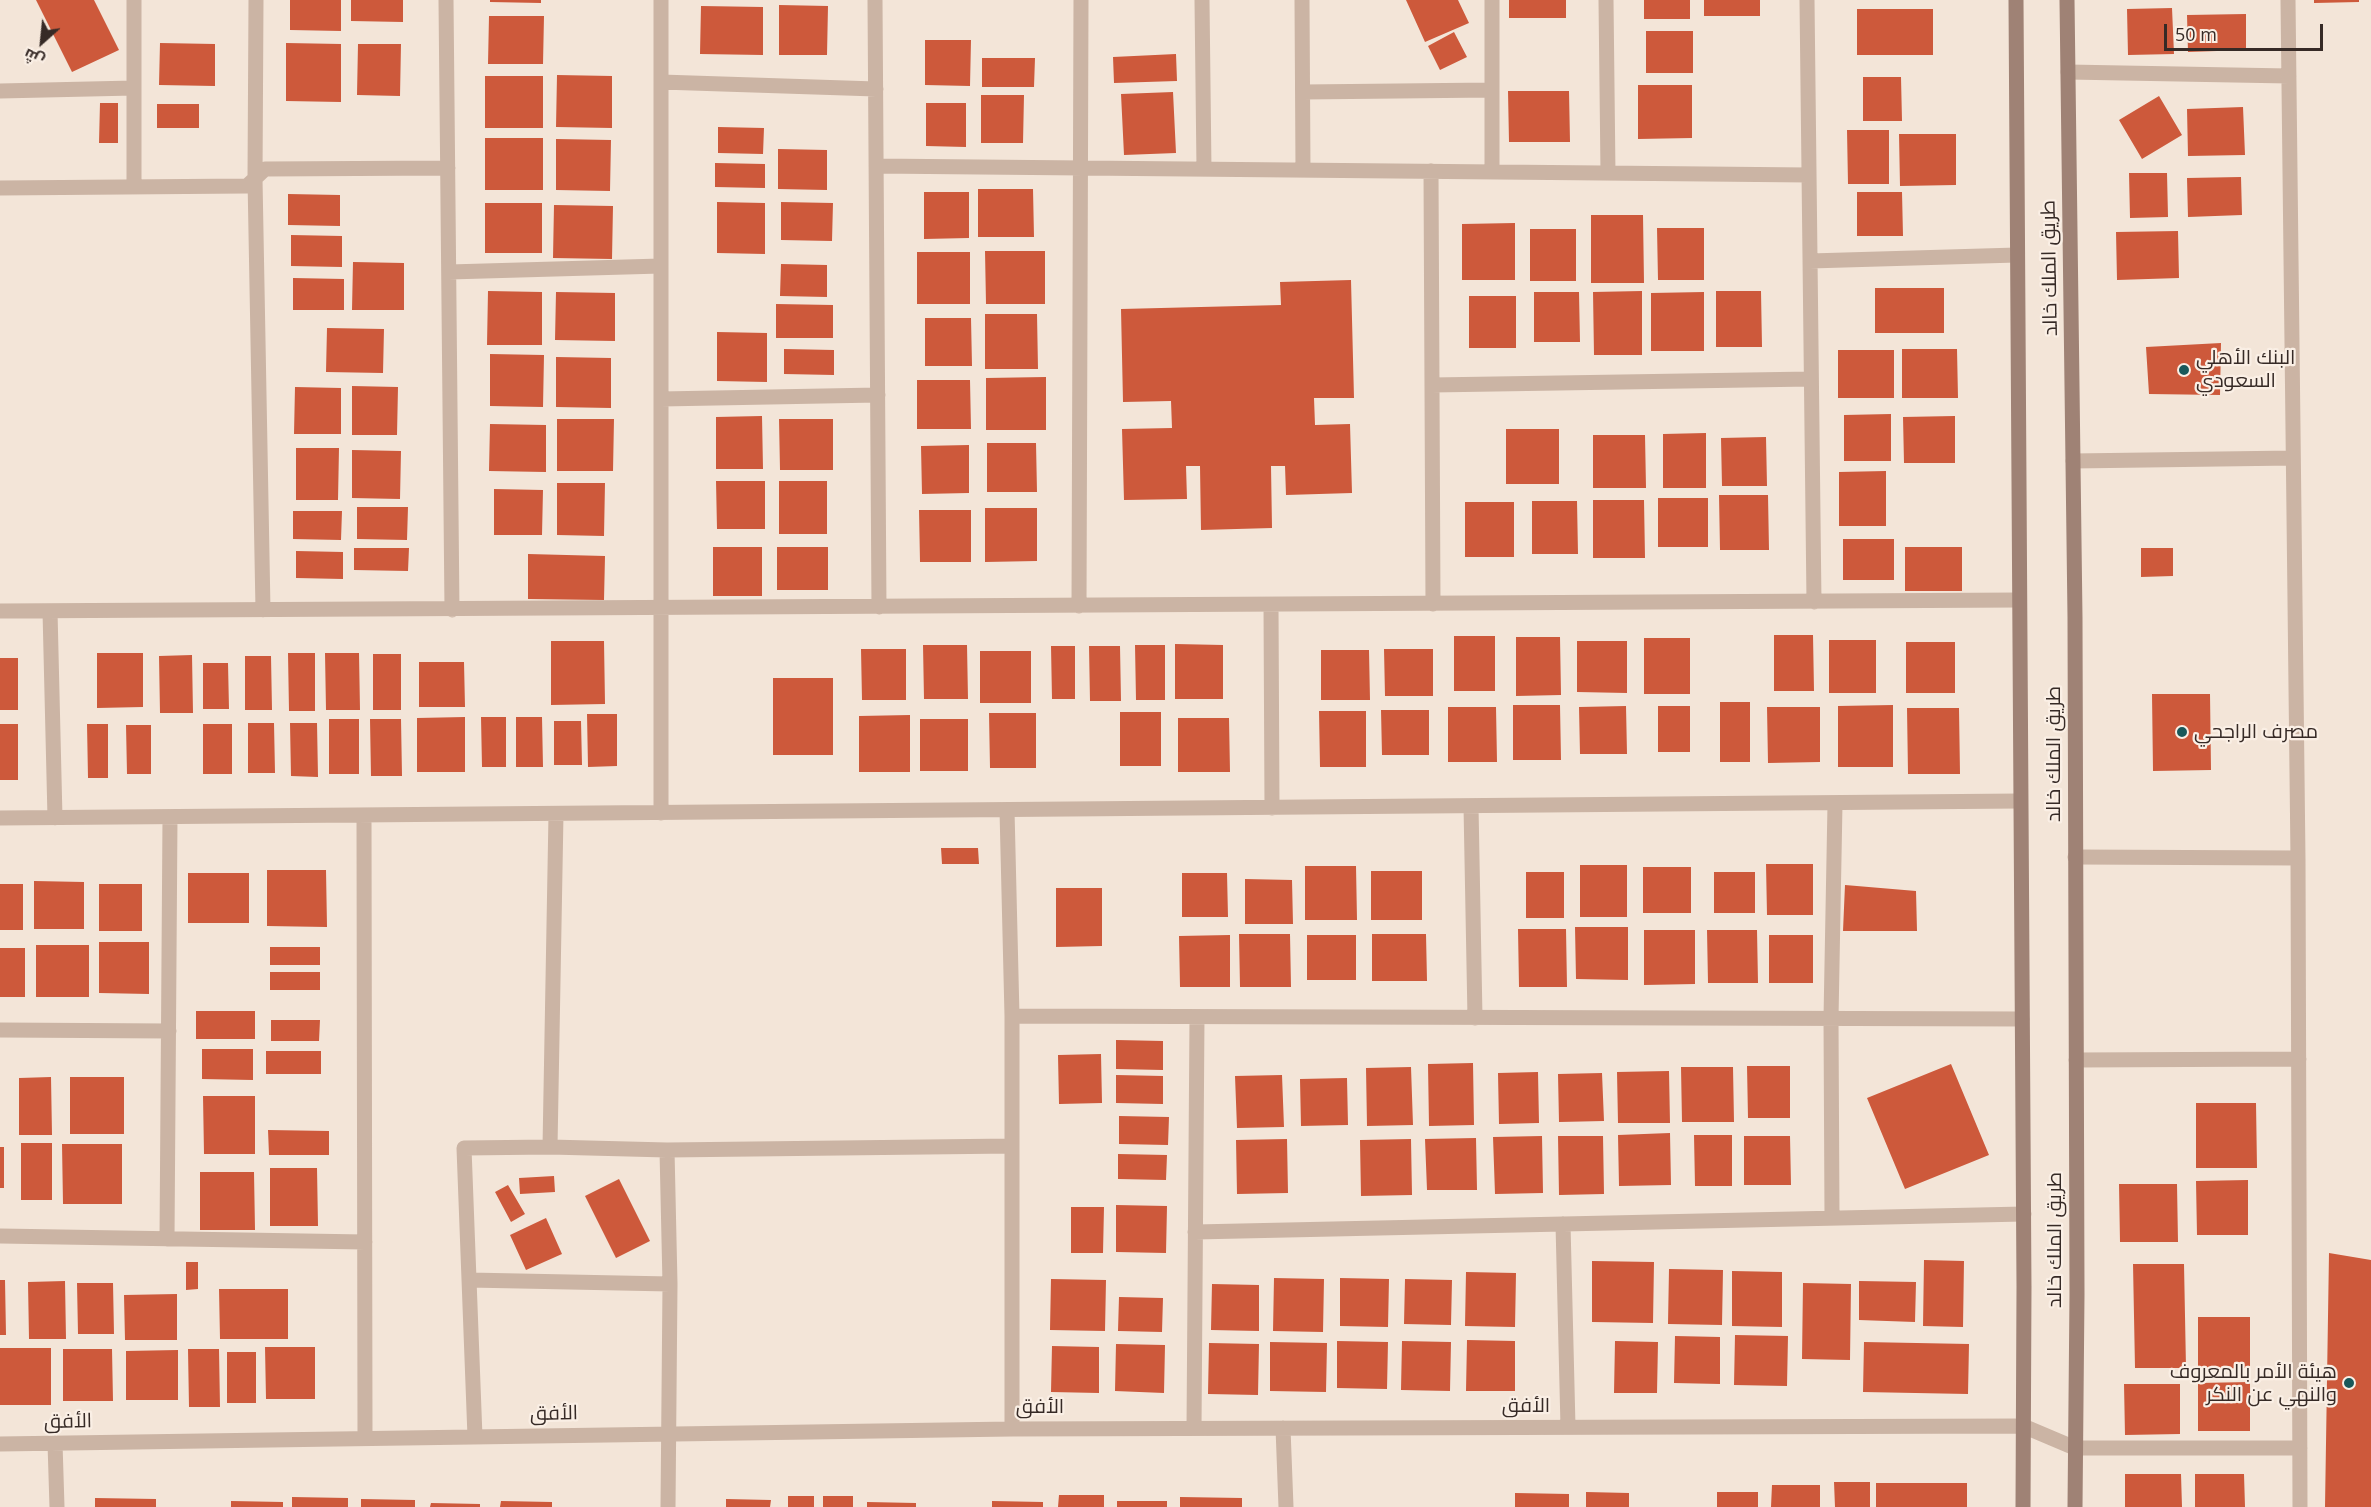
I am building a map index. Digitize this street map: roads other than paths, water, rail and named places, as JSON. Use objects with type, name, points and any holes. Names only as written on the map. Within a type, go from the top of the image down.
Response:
[{"type":"main road","name":"طريق الملك خالد","points":[[2016,0],[2024,1214],[2023,1507]]},
{"type":"main road","name":"طريق الملك خالد","points":[[2067,0],[2073,461],[2076,1060],[2075,1507]]},
{"type":"street","points":[[134,0],[134,187]]},
{"type":"street","points":[[256,0],[255,179],[263,610]]},
{"type":"street","points":[[446,0],[452,610]]},
{"type":"street","points":[[661,0],[661,813]]},
{"type":"street","points":[[875,0],[879,607]]},
{"type":"street","points":[[1079,606],[1081,0]]},
{"type":"street","points":[[1202,0],[1204,169]]},
{"type":"street","points":[[1302,0],[1303,170]]},
{"type":"street","points":[[1492,0],[1492,172]]},
{"type":"street","points":[[1606,0],[1608,173]]},
{"type":"street","points":[[1807,0],[1814,602]]},
{"type":"street","points":[[2288,0],[2298,858],[2300,1507]]},
{"type":"street","points":[[2068,72],[2289,76]]},
{"type":"street","points":[[661,82],[876,89]]},
{"type":"street","points":[[0,91],[134,88]]},
{"type":"street","points":[[1303,92],[1492,90]]},
{"type":"street","points":[[876,166],[1809,175]]},
{"type":"street","points":[[0,188],[247,186],[266,170],[448,168]]},
{"type":"street","points":[[1431,171],[1433,604]]},
{"type":"street","points":[[1810,261],[2017,255]]},
{"type":"street","points":[[449,272],[661,266]]},
{"type":"street","points":[[1432,385],[1811,379]]},
{"type":"street","points":[[661,399],[878,395]]},
{"type":"street","points":[[2073,461],[2293,458]]},
{"type":"street","points":[[0,611],[2019,600]]},
{"type":"street","points":[[1271,605],[1272,808]]},
{"type":"street","points":[[50,611],[55,818]]},
{"type":"street","points":[[0,818],[2020,801]]},
{"type":"street","points":[[1832,1218],[1831,1018],[1835,804]]},
{"type":"street","points":[[1471,806],[1475,1018]]},
{"type":"street","points":[[1007,810],[1012,1016],[1012,1428]]},
{"type":"street","points":[[550,1147],[556,814]]},
{"type":"street","points":[[364,815],[365,1438]]},
{"type":"street","points":[[167,1239],[170,817]]},
{"type":"street","points":[[2075,857],[2298,858]]},
{"type":"street","points":[[1012,1016],[2022,1019]]},
{"type":"street","points":[[1194,1428],[1197,1017]]},
{"type":"street","points":[[0,1030],[168,1031]]},
{"type":"street","points":[[2076,1060],[2299,1059]]},
{"type":"street","points":[[475,1437],[464,1148],[550,1147],[667,1150],[1012,1146]]},
{"type":"street","points":[[667,1150],[670,1284],[668,1507]]},
{"type":"street","points":[[1195,1232],[2024,1214]]},
{"type":"street","points":[[1563,1224],[1568,1427]]},
{"type":"street","points":[[0,1236],[365,1242]]},
{"type":"street","points":[[469,1280],[670,1284]]},
{"type":"street","name":"الأفق","points":[[0,1444],[1012,1428],[2023,1426],[2075,1448]]},
{"type":"street","points":[[1283,1428],[1286,1507]]},
{"type":"street","points":[[55,1443],[57,1507]]},
{"type":"street","points":[[2075,1448],[2300,1448]]},
{"type":"place","name":"البنك الأهلي السعودي","points":[[2184,370]]},
{"type":"place","name":"مصرف الراجحي","points":[[2182,732]]},
{"type":"place","name":"هيئة الأمر بالمعروف والنهي عن النكر","points":[[2349,1383]]}]
